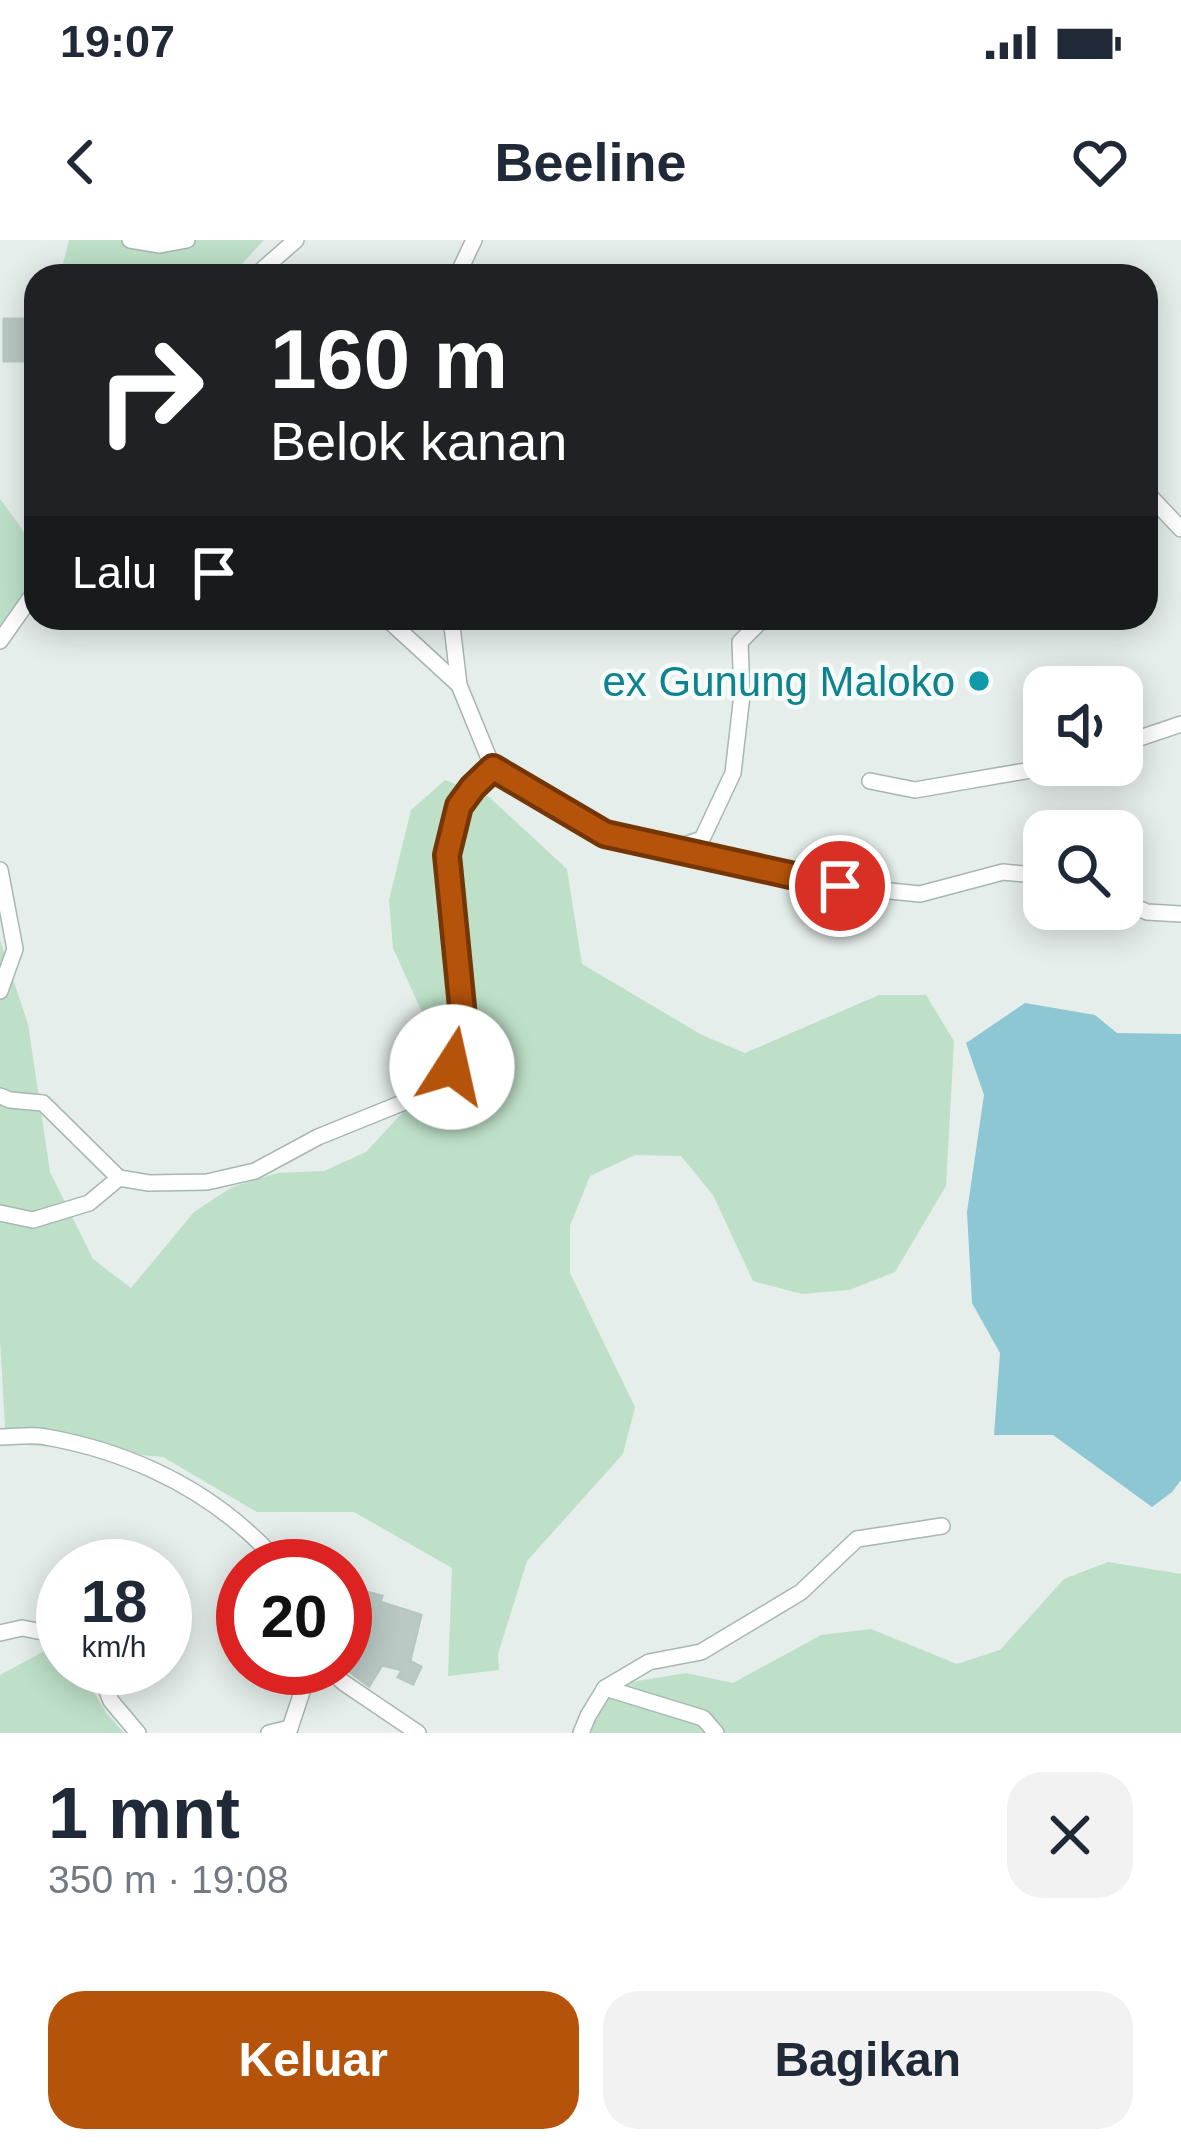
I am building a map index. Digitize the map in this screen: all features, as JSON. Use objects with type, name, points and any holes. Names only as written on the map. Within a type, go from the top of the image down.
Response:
[{"type":"street","points":[[130,240],[160,245],[188,240]]},
{"type":"street","points":[[269,264],[296,240]]},
{"type":"street","points":[[1158,505],[1181,529]]},
{"type":"street","points":[[0,641],[24,607]]},
{"type":"street","points":[[399,630],[459,685]]},
{"type":"street","points":[[452,630],[459,685],[493,768],[605,834],[840,886],[920,894],[1003,872],[1023,873]]},
{"type":"street","points":[[669,850],[702,839],[733,773],[742,695],[740,642],[752,630]]},
{"type":"street","points":[[1143,737],[1181,724]]},
{"type":"street","points":[[0,1096],[43,1103],[119,1178],[149,1183],[207,1182],[255,1171],[318,1137],[407,1101],[452,1067],[463,1017],[447,855],[459,806],[493,768]]},
{"type":"street","points":[[870,781],[915,790],[1023,771]]},
{"type":"street","points":[[0,870],[16,949],[0,992]]},
{"type":"street","points":[[1143,910],[1181,914]]},
{"type":"street","points":[[0,1213],[33,1220],[89,1203],[119,1178]]},
{"type":"street","points":[[0,1437],[48,1437],[167,1475],[220,1507],[255,1539]]},
{"type":"street","points":[[581,1733],[605,1688],[649,1662],[700,1652],[801,1592],[857,1539],[942,1526]]},
{"type":"street","points":[[0,1633],[22,1628],[36,1631]]},
{"type":"street","points":[[605,1688],[703,1718],[716,1733]]},
{"type":"street","points":[[109,1695],[138,1733]]},
{"type":"street","points":[[268,1733],[291,1730],[302,1695]]},
{"type":"street","points":[[362,1695],[418,1733]]},
{"type":"green space","points":[[69,240],[264,240],[242,264],[63,264]]},
{"type":"green space","points":[[0,499],[24,532],[24,602],[0,640]]},
{"type":"green space","points":[[445,780],[488,796],[567,869],[582,964],[702,1035],[745,1053],[879,995],[926,995],[954,1041],[946,1186],[895,1272],[849,1290],[802,1294],[753,1281],[713,1195],[681,1156],[635,1155],[590,1176],[570,1226],[570,1273],[635,1407],[623,1454],[527,1561],[498,1654],[499,1670],[448,1676],[452,1568],[354,1512],[257,1512],[163,1457],[6,1443],[0,1340],[0,940],[28,1024],[50,1172],[93,1259],[131,1288],[194,1212],[232,1187],[277,1173],[324,1171],[366,1152],[430,1083],[433,1037],[393,948],[389,900],[411,810]]},
{"type":"green space","points":[[1108,1562],[1181,1574],[1181,1733],[586,1733],[619,1684],[686,1673],[733,1683],[821,1635],[871,1629],[957,1664],[1000,1650],[1064,1579]]},
{"type":"green space","points":[[36,1656],[36,1695],[96,1695],[124,1733],[0,1733],[0,1675]]},
{"type":"water","points":[[1025,1003],[1095,1015],[1117,1033],[1181,1034],[1181,1480],[1152,1507],[1053,1435],[994,1435],[1000,1353],[972,1303],[967,1212],[984,1095],[966,1043]]},
{"type":"building","points":[[4,319],[24,319],[24,361],[4,361]]},
{"type":"building","points":[[372,1593],[382,1596],[380,1602],[421,1615],[410,1661],[421,1667],[413,1684],[398,1677],[402,1670],[382,1665],[372,1681]]},
{"type":"place","name":"ex Gunung Maloko","points":[[979,681]]},
{"type":"route","points":[[452,1067],[463,1017],[447,855],[459,806],[493,768],[605,834],[840,886]]}]
